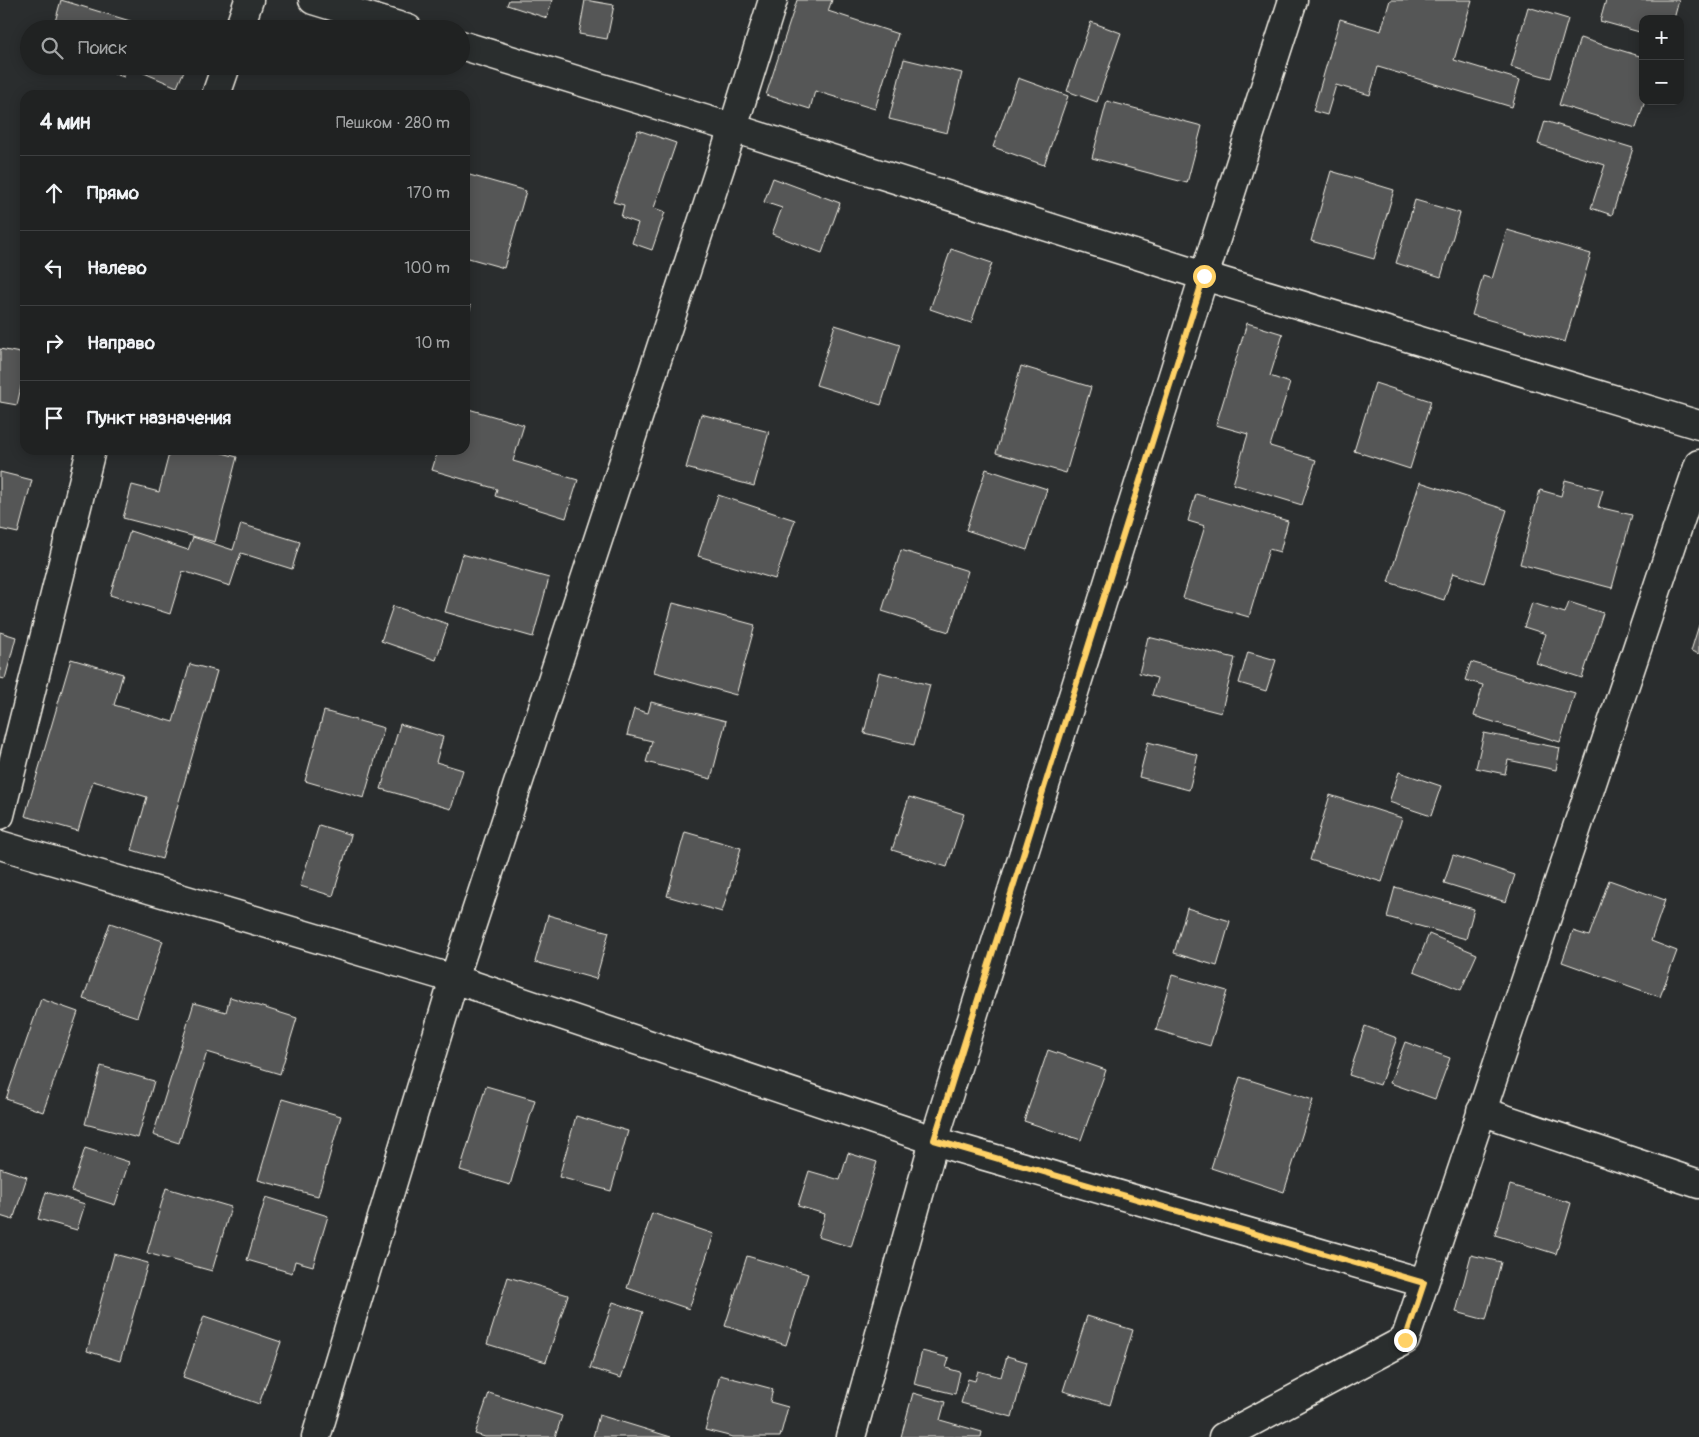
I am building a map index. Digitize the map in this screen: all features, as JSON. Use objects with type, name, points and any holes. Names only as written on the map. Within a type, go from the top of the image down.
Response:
[{"type":"street","points":[[242,20],[249,0]]},
{"type":"street","points":[[314,0],[379,20]]},
{"type":"street","points":[[316,1437],[454,979],[733,128],[773,0]]},
{"type":"street","points":[[851,1437],[934,1140],[1292,0]]},
{"type":"street","points":[[470,48],[1204,276],[1699,425]]},
{"type":"street","points":[[218,90],[223,75]]},
{"type":"street","points":[[0,815],[90,455]]},
{"type":"street","points":[[1223,1437],[1405,1340],[1699,464]]},
{"type":"street","points":[[0,845],[454,979],[934,1140],[1424,1283]]},
{"type":"street","points":[[1481,1111],[1699,1184]]},
{"type":"building","points":[[61,0],[127,20],[55,20]]},
{"type":"building","points":[[509,0],[552,0],[547,18],[507,5]]},
{"type":"building","points":[[585,0],[614,5],[607,39],[579,34]]},
{"type":"building","points":[[797,0],[832,0],[828,11],[898,34],[875,109],[815,91],[810,109],[766,95]]},
{"type":"building","points":[[1390,0],[1472,0],[1454,60],[1520,80],[1512,107],[1378,67],[1370,95],[1336,85],[1327,115],[1313,111],[1340,19],[1381,31]]},
{"type":"building","points":[[1606,0],[1679,0],[1675,15],[1639,15],[1639,32],[1600,21]]},
{"type":"building","points":[[1528,7],[1568,19],[1551,78],[1511,67]]},
{"type":"building","points":[[1091,22],[1121,33],[1097,102],[1067,91]]},
{"type":"building","points":[[1580,38],[1639,56],[1639,105],[1644,105],[1636,128],[1559,105]]},
{"type":"building","points":[[904,59],[962,73],[947,133],[889,119]]},
{"type":"building","points":[[149,75],[182,75],[177,87]]},
{"type":"building","points":[[1018,78],[1068,96],[1044,165],[993,147]]},
{"type":"building","points":[[1107,101],[1202,126],[1187,183],[1092,158]]},
{"type":"building","points":[[1545,121],[1633,148],[1612,215],[1591,208],[1605,165],[1538,144]]},
{"type":"building","points":[[638,130],[676,143],[654,208],[665,212],[652,250],[632,243],[638,223],[621,217],[624,205],[613,202]]},
{"type":"building","points":[[1331,171],[1394,190],[1374,259],[1311,241]]},
{"type":"building","points":[[470,175],[526,191],[504,268],[470,258]]},
{"type":"building","points":[[773,178],[840,203],[822,253],[772,234],[782,208],[764,202]]},
{"type":"building","points":[[1415,200],[1460,213],[1441,277],[1396,263]]},
{"type":"building","points":[[1507,230],[1591,254],[1565,342],[1472,315],[1483,276],[1492,279]]},
{"type":"building","points":[[951,249],[992,263],[971,323],[930,309]]},
{"type":"building","points":[[1247,323],[1283,334],[1270,376],[1290,383],[1270,446],[1316,460],[1302,505],[1233,484],[1248,434],[1216,425]]},
{"type":"building","points":[[835,325],[900,345],[881,405],[816,385]]},
{"type":"building","points":[[0,349],[20,353],[20,392],[17,405],[0,402]]},
{"type":"building","points":[[1021,366],[1091,387],[1066,473],[996,453]]},
{"type":"building","points":[[1375,383],[1431,401],[1410,469],[1354,451]]},
{"type":"building","points":[[470,409],[524,425],[513,461],[578,480],[566,518],[495,496],[497,489],[432,470],[436,455],[470,455]]},
{"type":"building","points":[[701,414],[769,432],[754,486],[686,468]]},
{"type":"building","points":[[169,455],[230,455],[237,457],[215,542],[123,518],[132,485],[159,492]]},
{"type":"building","points":[[986,469],[1047,489],[1027,550],[966,530]]},
{"type":"building","points":[[0,472],[32,480],[18,533],[0,529]]},
{"type":"building","points":[[1565,480],[1603,490],[1598,507],[1632,515],[1612,588],[1520,564],[1540,490],[1561,496]]},
{"type":"building","points":[[1420,482],[1507,510],[1484,583],[1453,573],[1444,600],[1388,582]]},
{"type":"building","points":[[1196,494],[1288,521],[1280,552],[1269,549],[1249,617],[1183,598],[1205,526],[1188,521]]},
{"type":"building","points":[[718,495],[795,520],[775,579],[698,556]]},
{"type":"building","points":[[241,524],[300,542],[292,569],[241,553],[230,586],[183,571],[170,614],[110,595],[130,531],[188,550],[193,537],[233,550]]},
{"type":"building","points":[[901,550],[968,571],[949,632],[882,611]]},
{"type":"building","points":[[462,554],[549,578],[533,637],[445,612]]},
{"type":"building","points":[[1569,602],[1603,613],[1582,678],[1536,663],[1546,634],[1524,627],[1532,603],[1565,613]]},
{"type":"building","points":[[673,603],[755,625],[736,695],[654,672]]},
{"type":"building","points":[[393,606],[448,624],[436,660],[381,641]]},
{"type":"building","points":[[1699,625],[1699,654],[1691,651]]},
{"type":"building","points":[[0,632],[16,637],[5,679],[0,678]]},
{"type":"building","points":[[1148,637],[1235,658],[1221,713],[1152,695],[1157,678],[1139,673]]},
{"type":"building","points":[[1248,652],[1276,660],[1266,691],[1239,683]]},
{"type":"building","points":[[71,659],[123,674],[114,705],[173,722],[190,664],[217,671],[162,859],[132,850],[147,797],[93,781],[78,831],[25,816]]},
{"type":"building","points":[[1471,662],[1575,693],[1560,742],[1474,716],[1483,685],[1465,680]]},
{"type":"building","points":[[879,672],[930,685],[914,745],[864,733]]},
{"type":"building","points":[[651,702],[726,721],[711,779],[646,762],[652,741],[627,735],[634,709],[648,713]]},
{"type":"building","points":[[324,711],[384,728],[364,798],[305,781]]},
{"type":"building","points":[[400,724],[443,737],[436,762],[463,770],[451,809],[381,789]]},
{"type":"building","points":[[1484,733],[1560,748],[1556,770],[1508,760],[1505,774],[1476,768]]},
{"type":"building","points":[[1148,742],[1198,755],[1189,790],[1139,777]]},
{"type":"building","points":[[1399,772],[1441,786],[1431,816],[1389,802]]},
{"type":"building","points":[[1330,795],[1402,818],[1382,882],[1310,860]]},
{"type":"building","points":[[909,797],[964,814],[947,867],[892,850]]},
{"type":"building","points":[[319,825],[351,835],[333,896],[300,886]]},
{"type":"building","points":[[685,832],[741,848],[722,912],[667,896]]},
{"type":"building","points":[[1453,855],[1515,875],[1506,902],[1444,883]]},
{"type":"building","points":[[1609,880],[1665,900],[1651,941],[1677,951],[1660,997],[1562,962],[1573,931],[1589,936]]},
{"type":"building","points":[[1395,887],[1474,909],[1466,939],[1387,917]]},
{"type":"building","points":[[1187,908],[1230,921],[1217,966],[1174,953]]},
{"type":"building","points":[[548,915],[609,932],[596,979],[535,962]]},
{"type":"building","points":[[110,923],[163,941],[137,1017],[83,999]]},
{"type":"building","points":[[1429,934],[1477,954],[1461,990],[1414,971]]},
{"type":"building","points":[[1172,975],[1227,991],[1210,1046],[1156,1030]]},
{"type":"building","points":[[230,997],[297,1018],[280,1074],[207,1052],[179,1143],[153,1135],[194,1003],[226,1012]]},
{"type":"building","points":[[41,999],[78,1012],[43,1112],[6,1099]]},
{"type":"building","points":[[1365,1026],[1397,1038],[1380,1085],[1349,1075]]},
{"type":"building","points":[[1405,1042],[1450,1058],[1435,1099],[1390,1083]]},
{"type":"building","points":[[1048,1050],[1106,1070],[1081,1140],[1024,1121]]},
{"type":"building","points":[[101,1066],[154,1081],[138,1138],[85,1124]]},
{"type":"building","points":[[1240,1077],[1313,1100],[1284,1192],[1211,1168]]},
{"type":"building","points":[[486,1086],[535,1100],[510,1185],[460,1170]]},
{"type":"building","points":[[282,1099],[341,1116],[318,1196],[258,1180]]},
{"type":"building","points":[[576,1116],[628,1131],[611,1191],[559,1177]]},
{"type":"building","points":[[85,1148],[129,1162],[115,1205],[71,1191]]},
{"type":"building","points":[[848,1153],[877,1162],[851,1247],[818,1237],[825,1214],[798,1206],[809,1171],[840,1180]]},
{"type":"building","points":[[0,1168],[27,1177],[13,1220],[0,1216]]},
{"type":"building","points":[[1510,1185],[1571,1203],[1556,1254],[1495,1235]]},
{"type":"building","points":[[166,1188],[231,1207],[212,1271],[147,1253]]},
{"type":"building","points":[[46,1192],[85,1204],[77,1230],[38,1219]]},
{"type":"building","points":[[266,1197],[328,1216],[313,1266],[295,1261],[292,1273],[247,1260]]},
{"type":"building","points":[[652,1213],[714,1234],[689,1309],[627,1288]]},
{"type":"building","points":[[114,1254],[148,1263],[120,1361],[87,1351]]},
{"type":"building","points":[[1471,1255],[1501,1262],[1486,1320],[1456,1312]]},
{"type":"building","points":[[747,1256],[808,1274],[786,1345],[725,1326]]},
{"type":"building","points":[[508,1277],[568,1295],[546,1362],[487,1344]]},
{"type":"building","points":[[613,1302],[643,1312],[621,1378],[590,1368]]},
{"type":"building","points":[[204,1316],[281,1342],[259,1404],[183,1377]]},
{"type":"building","points":[[1087,1316],[1133,1330],[1110,1405],[1063,1391]]},
{"type":"building","points":[[922,1351],[949,1358],[946,1368],[960,1372],[955,1394],[914,1384]]},
{"type":"building","points":[[1007,1356],[1027,1362],[1012,1417],[961,1403],[968,1379],[975,1381],[978,1371],[1001,1377]]},
{"type":"building","points":[[720,1375],[773,1389],[770,1402],[788,1407],[780,1437],[733,1437],[705,1430]]},
{"type":"building","points":[[489,1393],[562,1416],[555,1437],[485,1437],[475,1434]]},
{"type":"building","points":[[913,1393],[945,1402],[940,1420],[982,1432],[981,1437],[901,1437]]},
{"type":"building","points":[[599,1415],[671,1437],[593,1437]]},
{"type":"route","points":[[1204,276],[934,1140],[1424,1283],[1405,1340]]}]
